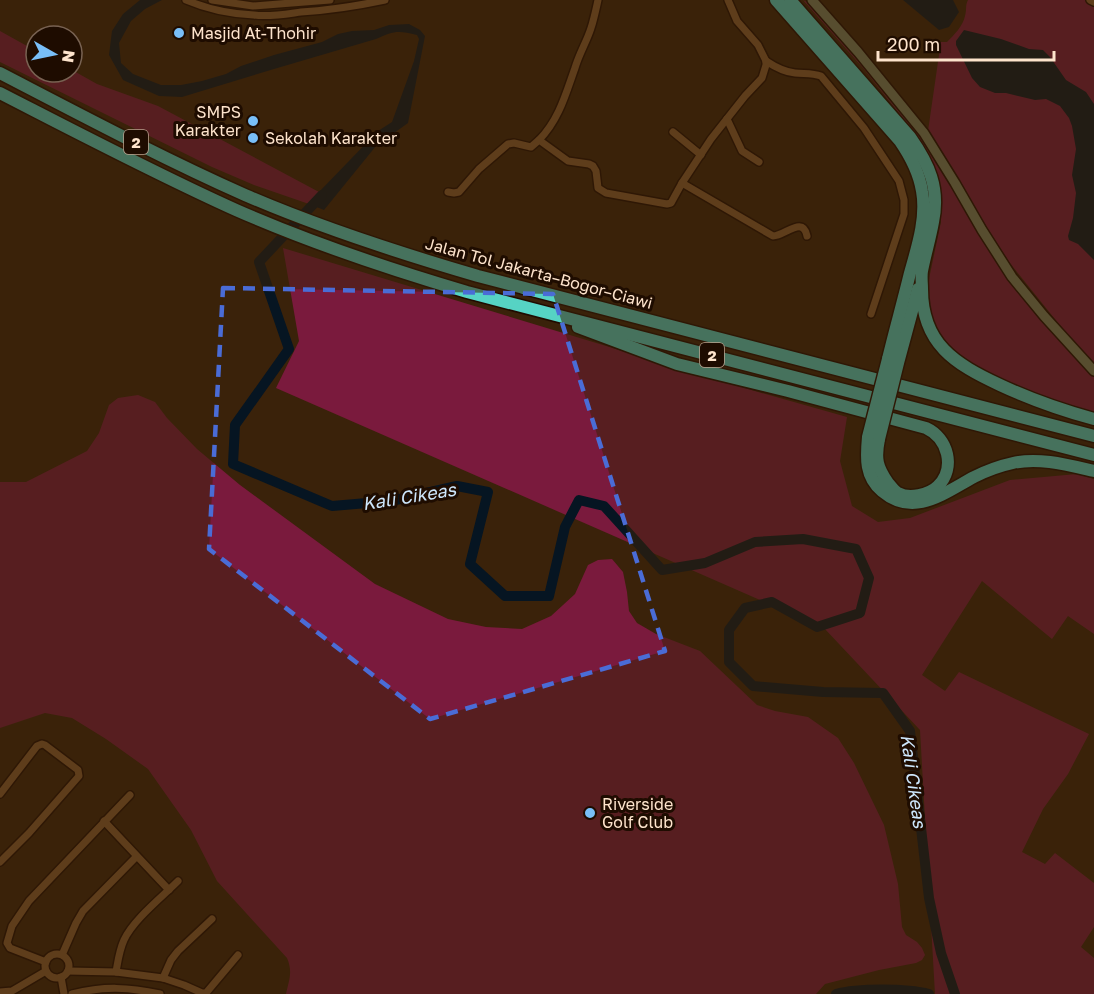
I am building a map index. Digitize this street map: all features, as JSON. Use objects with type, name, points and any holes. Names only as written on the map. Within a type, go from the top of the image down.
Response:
[{"type":"highway","points":[[776,0],[900,141],[918,172],[923,194],[923,217],[893,361],[866,464],[877,487],[889,497],[914,504],[929,501],[976,476],[1016,462],[1039,461],[1094,471]]},
{"type":"highway","points":[[790,0],[910,137],[929,167],[935,200],[934,220],[922,273],[893,361]]},
{"type":"highway","name":"Jalan Tol Jakarta–Bogor–Ciawi","points":[[0,73],[246,195],[346,234],[478,276],[1094,436]]},
{"type":"highway","name":"2","points":[[0,93],[174,182],[266,222],[394,270],[513,304],[1094,455]]},
{"type":"highway","points":[[922,273],[924,315],[930,332],[944,350],[961,365],[1038,402],[1094,419]]},
{"type":"highway","points":[[513,304],[677,364],[788,391],[934,431],[942,441],[948,460],[940,484],[935,489],[918,495],[897,492],[879,470],[874,438]]},
{"type":"main road","points":[[812,0],[924,133],[1012,277],[1094,371]]},
{"type":"street","points":[[186,0],[220,11],[256,16],[316,11],[352,3],[385,0]]},
{"type":"street","points":[[212,0],[253,6],[330,0]]},
{"type":"street","points":[[448,192],[459,192],[479,169],[508,144],[531,147],[545,134],[566,95],[575,65],[592,27],[598,0]]},
{"type":"street","points":[[728,0],[737,21],[758,45],[766,61],[792,73],[820,76],[864,129],[899,181],[904,200],[904,214],[871,314]]},
{"type":"street","points":[[312,2],[316,11]]},
{"type":"street","points":[[539,140],[568,161],[592,166],[596,171],[598,188],[606,193],[669,204],[727,119],[762,78],[766,61]]},
{"type":"street","points":[[727,119],[742,151],[759,162]]},
{"type":"street","points":[[673,132],[701,155]]},
{"type":"street","points":[[682,183],[773,236],[778,236],[795,227],[803,227],[807,236]]},
{"type":"street","points":[[0,794],[37,746],[42,744],[79,772],[79,776],[29,833],[0,862]]},
{"type":"street","points":[[46,962],[15,951],[3,943],[29,901],[130,795]]},
{"type":"street","points":[[104,821],[169,890]]},
{"type":"street","points":[[62,955],[83,911],[136,856]]},
{"type":"street","points":[[116,972],[118,955],[124,939],[178,881]]},
{"type":"street","points":[[163,978],[178,951],[212,919]]},
{"type":"street","points":[[52,955],[62,955],[68,961],[68,971],[61,977],[50,976],[46,971],[46,962],[52,955]]},
{"type":"street","points":[[68,971],[116,972],[163,978],[206,993],[238,955]]},
{"type":"street","points":[[0,992],[12,991],[46,971]]},
{"type":"street","points":[[61,977],[64,994]]},
{"type":"street","points":[[72,994],[105,988],[134,989],[160,994]]},
{"type":"highlighted area","points":[[223,288],[553,294],[665,651],[430,719],[209,549]]},
{"type":"shaded area","points":[[803,0],[866,67],[893,100],[924,141],[1055,333],[1094,376],[1094,417],[1041,401],[961,361],[937,337],[926,304],[941,222],[938,175],[922,142],[863,68]]},
{"type":"shaded area","points":[[968,0],[1094,0],[1094,365],[1009,262],[928,131],[940,42],[947,42],[960,27],[966,14]]},
{"type":"shaded area","points":[[0,31],[24,44],[24,74],[0,62]]},
{"type":"shaded area","points":[[84,77],[97,84],[158,106],[319,192],[309,204],[254,185],[212,167],[44,84],[84,84]]},
{"type":"shaded area","points":[[283,248],[847,417],[840,461],[852,506],[878,522],[910,518],[1010,480],[1077,474],[1094,479],[1094,634],[1068,616],[1052,639],[982,581],[922,675],[945,691],[959,672],[1089,734],[1068,774],[1043,809],[1022,852],[1045,864],[1055,853],[1094,883],[1094,927],[1081,947],[1094,958],[1094,994],[935,994],[920,730],[824,628],[276,388],[299,341]]},
{"type":"shaded area","name":"Riverside Golf Club","points":[[138,395],[155,402],[197,449],[240,485],[375,584],[448,619],[486,627],[522,629],[551,616],[575,594],[588,565],[598,560],[612,559],[623,572],[629,611],[637,623],[656,634],[700,651],[757,705],[808,717],[838,738],[854,763],[884,825],[898,884],[902,927],[906,935],[922,948],[925,955],[922,960],[825,984],[816,994],[286,994],[290,972],[287,958],[217,881],[191,830],[148,769],[72,718],[45,713],[0,728],[0,482],[26,482],[87,451],[99,433],[109,405],[118,398]]},
{"type":"water","points":[[140,0],[162,0],[145,9],[131,21],[119,43],[121,63],[133,74],[161,85],[181,85],[202,81],[274,55],[322,42],[338,34],[409,24],[425,36],[408,123],[376,146],[324,210],[309,204],[378,131],[392,122],[414,61],[419,39],[417,35],[391,33],[182,97],[159,96],[123,80],[109,55],[112,31],[123,14]]},
{"type":"water","points":[[903,0],[953,0],[959,12],[949,27],[939,30]]},
{"type":"water","points":[[964,30],[1029,49],[1043,50],[1066,80],[1086,92],[1094,104],[1094,260],[1078,244],[1069,240],[1068,236],[1076,193],[1072,175],[1076,149],[1069,118],[1060,106],[1046,99],[1035,100],[1006,93],[995,93],[980,87],[972,78],[956,45],[956,41]]},
{"type":"waterway","name":"Kali Cikeas","points":[[322,195],[259,262],[289,349],[235,425],[233,464],[332,506],[391,501],[457,486],[488,492],[470,564],[505,596],[549,596],[565,527],[579,500],[604,506],[662,570],[705,563],[755,542],[803,539],[856,549],[869,578],[860,613],[817,627],[772,602],[745,608],[729,630],[729,662],[753,686],[823,692],[883,693],[910,731],[929,898],[941,953],[955,994]]},
{"type":"waterway","name":"Kali Cikeas","points":[[836,994],[882,990],[929,994]]},
{"type":"place","name":"Masjid At-Thohir","points":[[179,33]]},
{"type":"place","name":"SMPS Karakter","points":[[253,121]]},
{"type":"place","name":"Sekolah Karakter","points":[[253,138]]},
{"type":"place","name":"Riverside Golf Club","points":[[590,813]]}]
